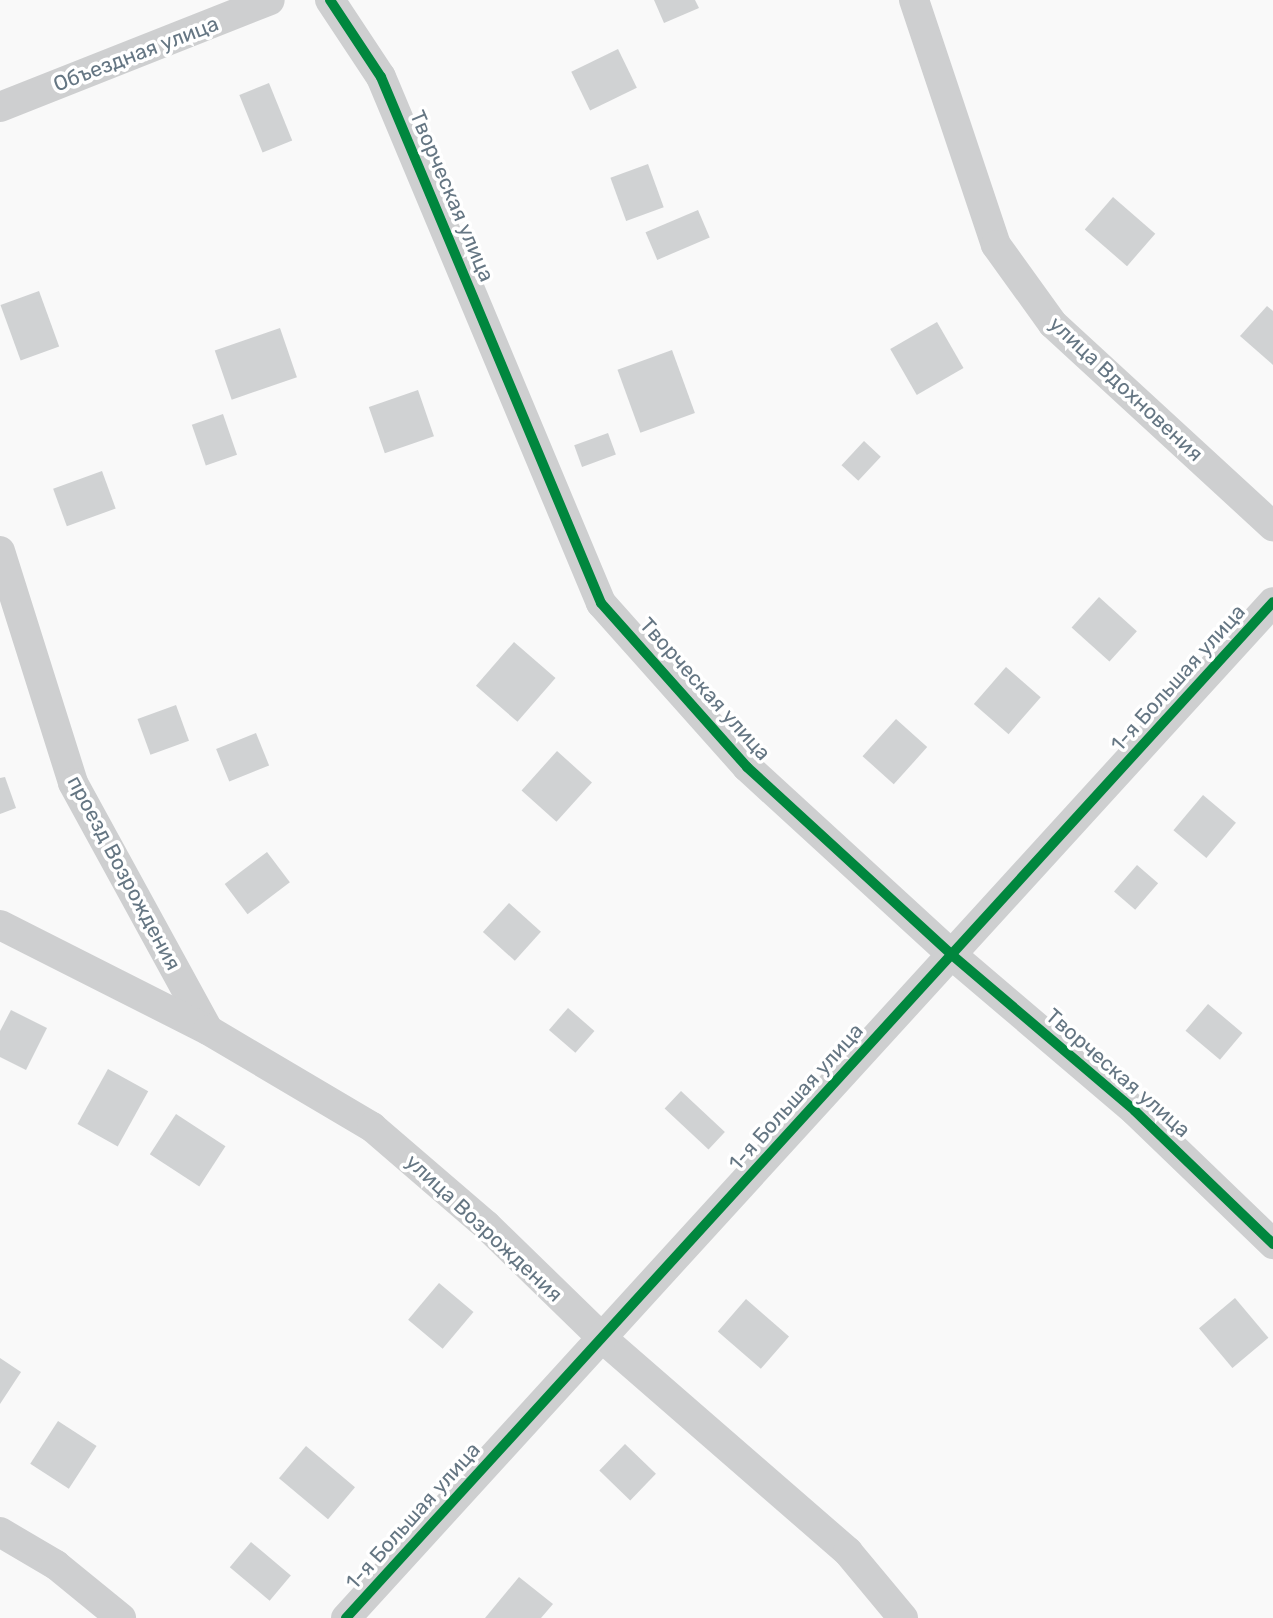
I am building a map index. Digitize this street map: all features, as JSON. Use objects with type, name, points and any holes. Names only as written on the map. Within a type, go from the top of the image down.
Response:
[{"type":"street","name":"Объездная улица","points":[[0,107],[270,0]]},
{"type":"street","name":"Творческая улица","points":[[330,0],[381,76],[601,603],[747,767],[952,955],[1135,1111],[1273,1244]]},
{"type":"street","name":"улица Вдохновения","points":[[914,0],[996,244],[1053,324],[1273,526]]},
{"type":"street","name":"проезд Возрождения","points":[[0,551],[74,783],[208,1030]]},
{"type":"street","name":"1-я Большая улица","points":[[346,1618],[1273,602]]},
{"type":"street","name":"улица Возрождения","points":[[0,925],[208,1030],[372,1127],[486,1225],[602,1338],[848,1552],[903,1618]]},
{"type":"street","points":[[0,1532],[56,1565],[121,1618]]},
{"type":"building","points":[[654,0],[695,0],[699,8],[664,23]]},
{"type":"building","points":[[618,49],[637,88],[590,110],[571,72]]},
{"type":"building","points":[[269,83],[292,140],[263,152],[239,95]]},
{"type":"building","points":[[648,164],[664,207],[626,221],[610,178]]},
{"type":"building","points":[[1113,197],[1155,234],[1127,266],[1085,229]]},
{"type":"building","points":[[698,210],[710,238],[657,260],[646,232]]},
{"type":"building","points":[[39,291],[59,346],[21,360],[0,305]]},
{"type":"building","points":[[1267,306],[1273,311],[1273,365],[1240,336]]},
{"type":"building","points":[[937,322],[964,368],[917,395],[890,349]]},
{"type":"building","points":[[280,328],[297,377],[232,400],[215,350]]},
{"type":"building","points":[[672,350],[695,413],[640,433],[617,370]]},
{"type":"building","points":[[418,390],[434,436],[385,453],[369,407]]},
{"type":"building","points":[[223,414],[237,455],[206,465],[192,425]]},
{"type":"building","points":[[608,433],[616,455],[582,467],[574,445]]},
{"type":"building","points":[[864,441],[881,457],[858,481],[841,465]]},
{"type":"building","points":[[102,471],[116,509],[67,526],[53,489]]},
{"type":"building","points":[[1099,597],[1137,631],[1109,662],[1072,627]]},
{"type":"building","points":[[514,642],[556,678],[517,722],[476,686]]},
{"type":"building","points":[[1006,667],[1041,697],[1009,734],[974,704]]},
{"type":"building","points":[[176,705],[189,741],[150,755],[137,719]]},
{"type":"building","points":[[896,719],[927,747],[894,784],[863,756]]},
{"type":"building","points":[[256,733],[269,765],[229,782],[216,749]]},
{"type":"building","points":[[557,751],[592,782],[556,822],[522,790]]},
{"type":"building","points":[[5,777],[16,808],[0,814],[0,778]]},
{"type":"building","points":[[1203,795],[1236,823],[1206,858],[1173,830]]},
{"type":"building","points":[[267,852],[290,882],[248,914],[225,884]]},
{"type":"building","points":[[1137,865],[1158,883],[1135,910],[1114,891]]},
{"type":"building","points":[[509,903],[541,932],[515,961],[483,932]]},
{"type":"building","points":[[1208,1004],[1242,1033],[1220,1060],[1186,1031]]},
{"type":"building","points":[[568,1008],[594,1031],[575,1053],[549,1030]]},
{"type":"building","points":[[11,1010],[47,1028],[26,1070],[0,1057],[0,1031]]},
{"type":"building","points":[[108,1069],[148,1091],[118,1146],[77,1124]]},
{"type":"building","points":[[681,1091],[725,1132],[709,1149],[665,1109]]},
{"type":"building","points":[[176,1114],[225,1146],[199,1186],[150,1154]]},
{"type":"building","points":[[439,1283],[473,1312],[443,1349],[408,1320]]},
{"type":"building","points":[[1235,1298],[1268,1338],[1232,1368],[1199,1328]]},
{"type":"building","points":[[746,1299],[789,1336],[761,1369],[718,1331]]},
{"type":"building","points":[[0,1358],[21,1372],[0,1404]]},
{"type":"building","points":[[58,1421],[97,1446],[69,1489],[30,1464]]},
{"type":"building","points":[[625,1444],[656,1474],[630,1500],[599,1471]]},
{"type":"building","points":[[306,1446],[355,1487],[328,1519],[279,1478]]},
{"type":"building","points":[[251,1542],[291,1575],[270,1601],[230,1567]]},
{"type":"building","points":[[519,1577],[553,1604],[541,1618],[485,1618]]},
{"type":"cycle path","points":[[330,0],[381,77],[601,603],[747,767],[952,955],[1135,1111],[1273,1244]]},
{"type":"cycle path","points":[[346,1618],[1273,602]]}]
